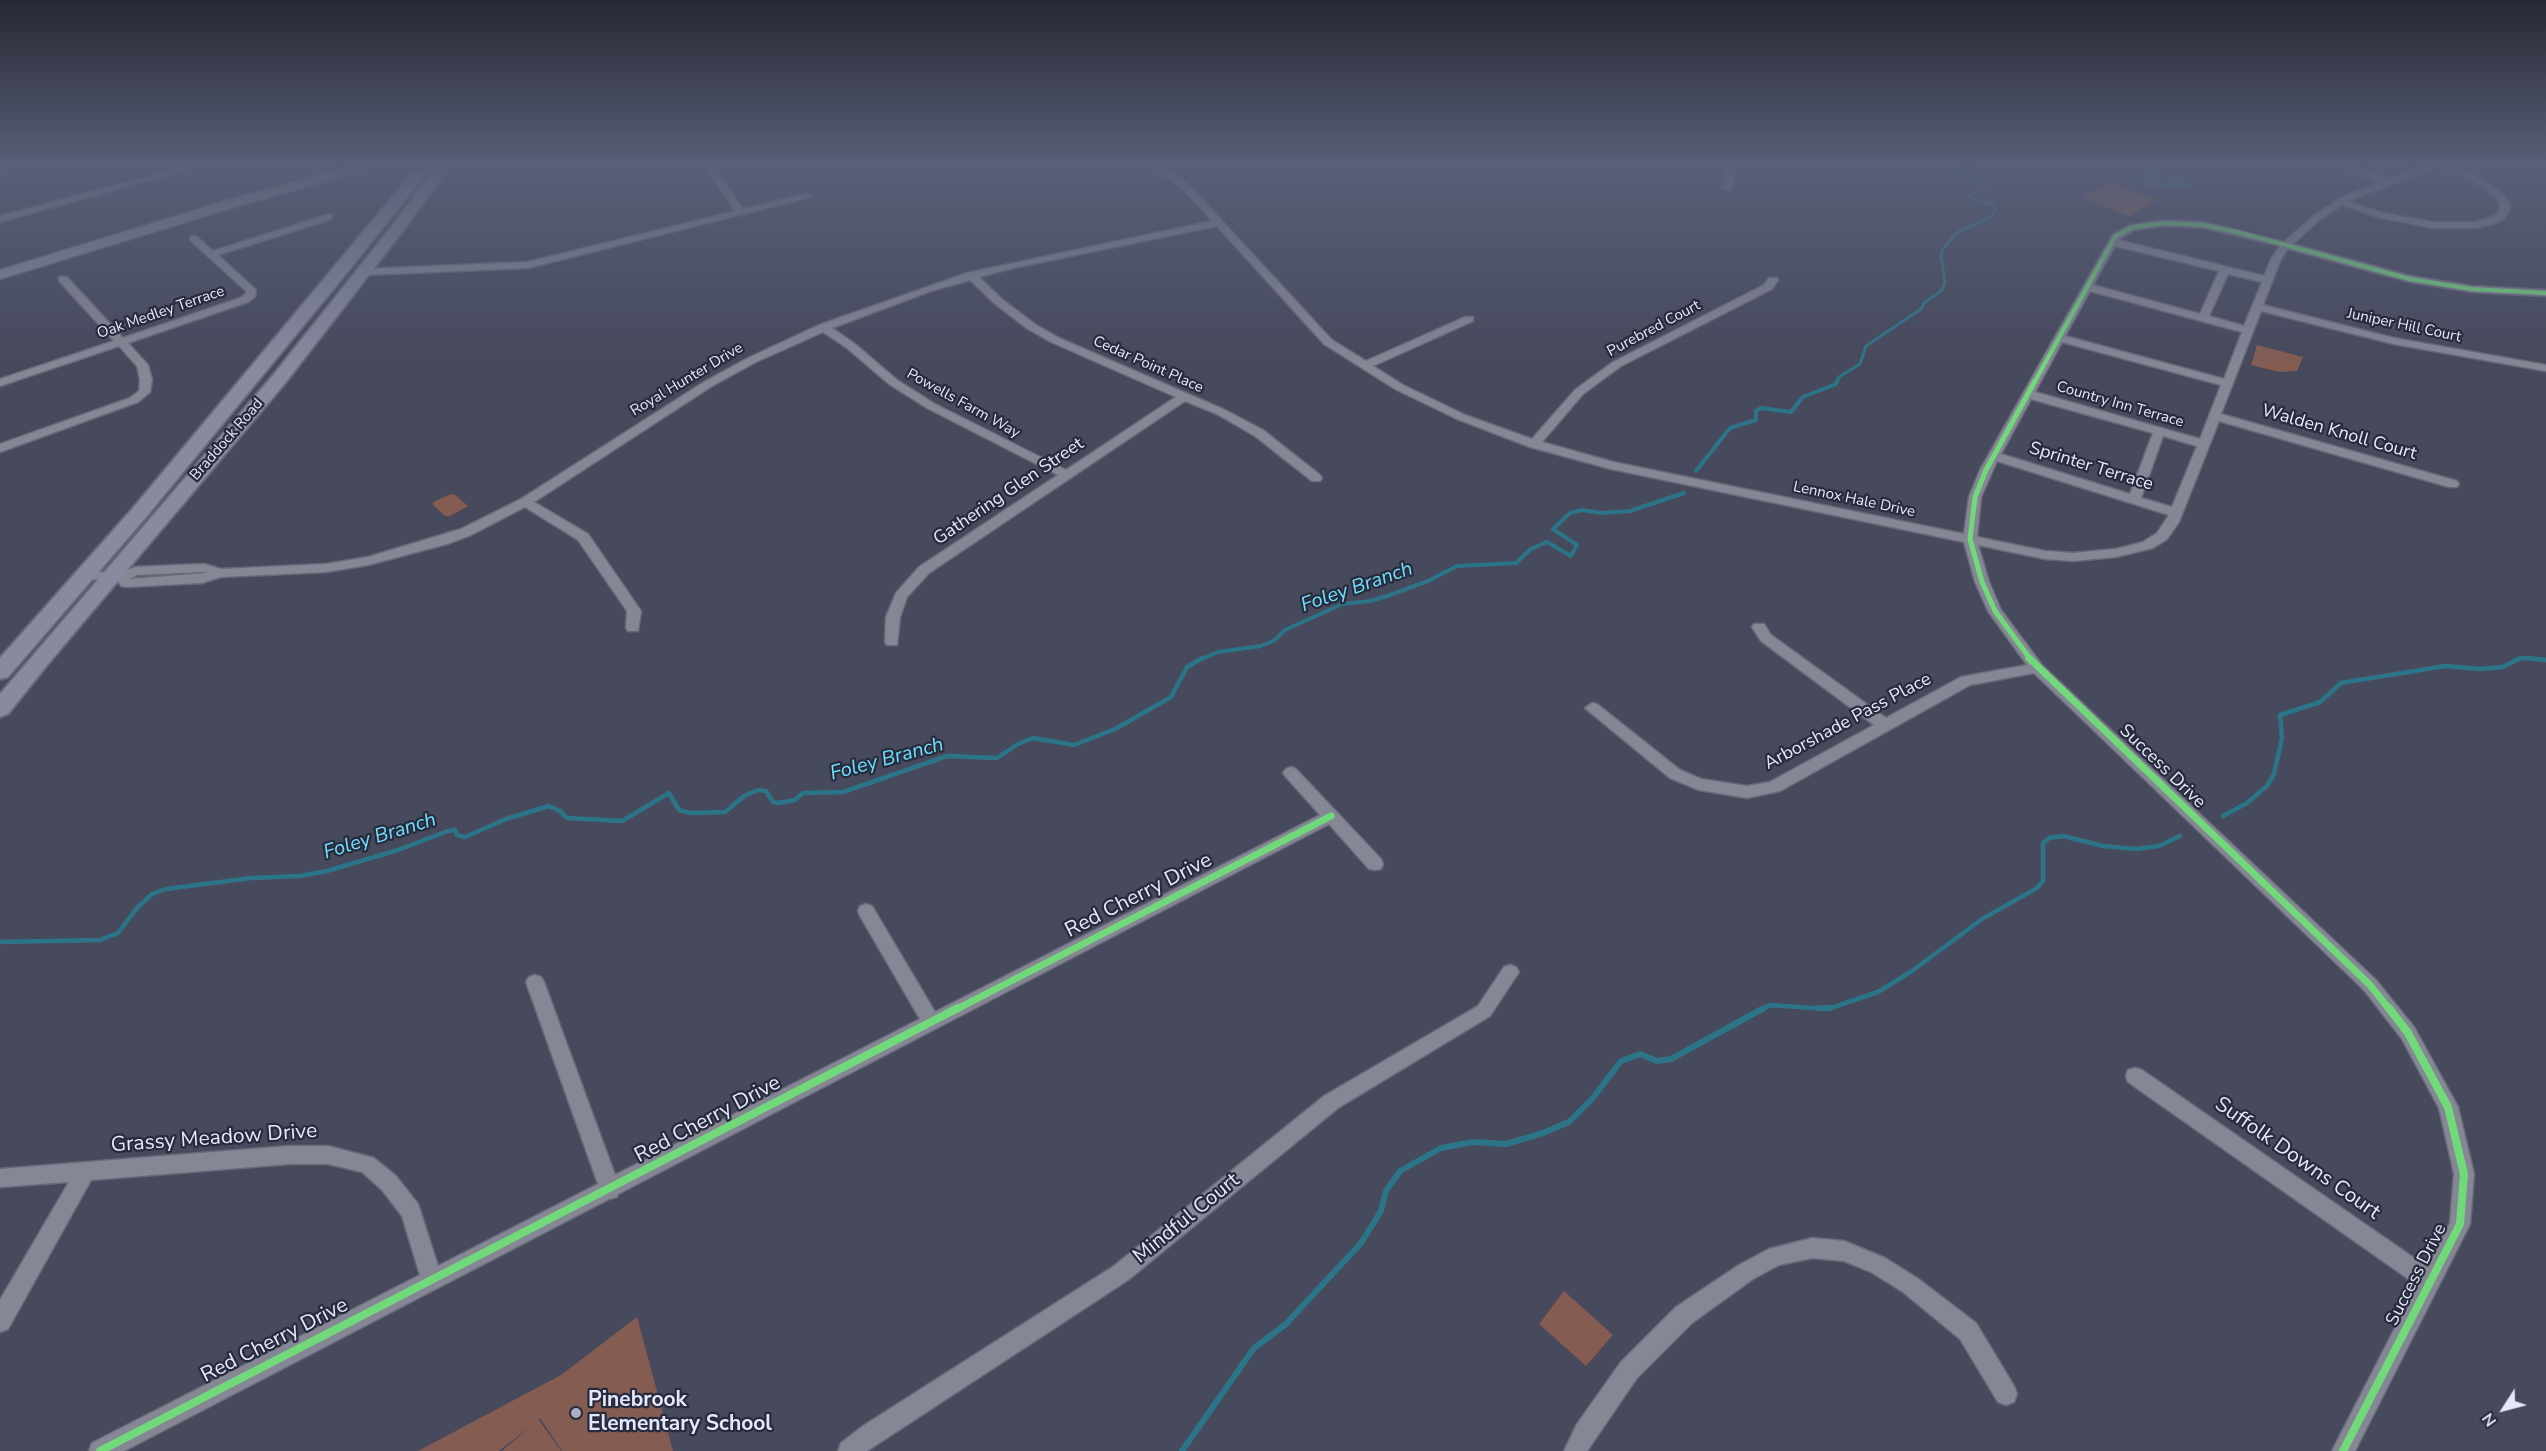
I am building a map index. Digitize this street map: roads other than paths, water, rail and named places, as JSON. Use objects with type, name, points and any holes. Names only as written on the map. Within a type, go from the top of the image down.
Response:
[{"type":"main road","points":[[0,263],[109,231]]},
{"type":"main road","points":[[0,275],[143,231]]},
{"type":"main road","name":"Braddock Road","points":[[0,672],[140,512],[373,231]]},
{"type":"main road","points":[[364,272],[357,269],[379,236],[378,231]]},
{"type":"main road","name":"Braddock Road","points":[[0,709],[116,576],[280,378],[394,231]]},
{"type":"main road","points":[[280,378],[272,373],[273,367],[305,326],[299,322]]},
{"type":"street","points":[[212,254],[286,231]]},
{"type":"street","points":[[364,272],[528,265],[668,231]]},
{"type":"street","name":"Royal Hunter Drive","points":[[116,576],[126,583],[202,579],[220,573],[326,568],[407,552],[466,532],[525,502],[708,384],[752,360],[823,327],[871,308],[971,275],[1055,255],[1179,231]]},
{"type":"street","name":"Lennox Hale Drive","points":[[1226,231],[1328,342],[1364,366],[1428,402],[1495,431],[1611,465],[2045,555],[2073,557],[2116,553],[2148,545],[2162,536],[2174,522],[2276,259],[2286,245],[2302,231]]},
{"type":"street","points":[[2129,231],[2116,236],[2112,242],[2267,280]]},
{"type":"street","points":[[2231,231],[2384,273],[2442,285],[2508,292],[2546,293]]},
{"type":"street","name":"Oak Medley Terrace","points":[[0,383],[244,300],[251,295],[251,290],[193,238]]},
{"type":"street","name":"Success Drive","points":[[2112,242],[1993,456],[1974,497],[1970,539],[1982,582],[1995,611],[2037,668],[2370,985],[2408,1033],[2448,1107],[2464,1174],[2460,1224],[2343,1451]]},
{"type":"street","points":[[2203,318],[2225,270]]},
{"type":"street","name":"Cedar Point Place","points":[[971,275],[1032,327],[1055,340],[1221,412],[1258,433],[1316,478]]},
{"type":"street","points":[[0,448],[134,400],[144,392],[146,380],[142,365],[63,279]]},
{"type":"street","name":"Purebred Court","points":[[1534,444],[1579,392],[1617,364],[1768,287],[1773,280]]},
{"type":"street","points":[[2087,287],[2248,330]]},
{"type":"street","name":"Juniper Hill Court","points":[[2257,306],[2394,341],[2546,368]]},
{"type":"street","points":[[1364,366],[1469,319]]},
{"type":"street","name":"Powells Farm Way","points":[[823,327],[851,346],[893,382],[931,406],[1067,475]]},
{"type":"street","points":[[2059,338],[2227,383]]},
{"type":"street","name":"Country Inn Terrace","points":[[2028,394],[2204,444]]},
{"type":"street","name":"Gathering Glen Street","points":[[892,642],[893,617],[901,596],[924,570],[1183,397]]},
{"type":"street","name":"Walden Knoll Court","points":[[2215,416],[2453,484]]},
{"type":"street","points":[[2134,499],[2159,432]]},
{"type":"street","name":"Sprinter Terrace","points":[[1993,456],[2177,513]]},
{"type":"street","points":[[525,502],[584,537],[634,611],[633,628]]},
{"type":"street","points":[[84,575],[116,576]]},
{"type":"street","points":[[1759,627],[1766,638],[1885,725]]},
{"type":"street","name":"Arborshade Pass Place","points":[[1592,708],[1675,774],[1699,784],[1746,792],[1774,787],[1966,681],[2037,668]]},
{"type":"street","points":[[1291,773],[1375,864]]},
{"type":"street","name":"Red Cherry Drive","points":[[100,1451],[432,1279],[610,1190],[1331,816]]},
{"type":"street","points":[[866,911],[931,1022]]},
{"type":"street","name":"Mindful Court","points":[[849,1451],[871,1434],[1121,1274],[1331,1102],[1484,1011],[1510,972]]},
{"type":"street","points":[[535,982],[610,1190]]},
{"type":"street","name":"Suffolk Downs Court","points":[[2135,1076],[2431,1282]]},
{"type":"street","name":"Grassy Meadow Drive","points":[[0,1178],[290,1155],[328,1155],[367,1164],[389,1183],[411,1211],[432,1279]]},
{"type":"street","points":[[0,1321],[85,1172]]},
{"type":"street","points":[[1575,1451],[1585,1432],[1629,1370],[1683,1315],[1746,1272],[1776,1256],[1812,1248],[1844,1251],[1878,1265],[1910,1285],[1968,1331],[2006,1394]]},
{"type":"waterway","name":"Foley Branch","points":[[1837,383],[1839,377],[1860,364],[1866,346],[1921,309],[1925,302],[1941,291],[1945,283],[1941,256],[1943,249],[1956,233],[1961,231]]},
{"type":"waterway","name":"Foley Branch","points":[[1696,471],[1730,428],[1756,420],[1756,411],[1761,408],[1791,412],[1803,397],[1836,384],[1837,381]]},
{"type":"waterway","name":"Foley Branch","points":[[1200,660],[1218,652],[1261,646],[1275,640],[1285,630],[1342,604],[1370,601],[1387,596],[1428,581],[1457,566],[1516,563],[1531,549],[1547,542],[1571,556],[1577,545],[1553,529],[1570,513],[1582,510],[1601,513],[1630,511],[1684,493]]},
{"type":"waterway","name":"Foley Branch","points":[[0,942],[100,940],[118,933],[137,908],[152,894],[166,889],[251,878],[300,876],[327,871],[398,850],[448,831],[455,830],[457,835],[465,837],[506,819],[549,806],[560,811],[567,818],[622,821],[669,793],[679,810],[690,813],[725,812],[744,796],[758,790],[766,791],[773,802],[779,803],[795,800],[803,793],[843,792],[947,756],[997,758],[1018,744],[1033,738],[1074,745],[1115,729],[1171,697],[1187,667],[1202,658]]},
{"type":"waterway","points":[[2528,658],[2546,660]]},
{"type":"waterway","points":[[2223,816],[2247,803],[2267,786],[2274,774],[2282,738],[2280,715],[2320,702],[2341,683],[2445,666],[2480,669],[2502,667],[2519,659]]},
{"type":"waterway","points":[[2519,659],[2545,660]]},
{"type":"waterway","points":[[1761,1010],[1770,1005],[1828,1009],[1878,992],[1912,971],[1982,919],[2037,888],[2043,881],[2043,843],[2049,838],[2063,836],[2103,846],[2136,849],[2159,846],[2180,836]]},
{"type":"waterway","points":[[1182,1451],[1254,1348],[1286,1324],[1361,1243],[1381,1211],[1386,1191],[1400,1171],[1441,1148],[1473,1142],[1506,1144],[1543,1133],[1569,1122],[1592,1099],[1621,1061],[1640,1054],[1657,1061],[1671,1059],[1764,1008]]},
{"type":"waterway","points":[[1819,1008],[1830,1008]]},
{"type":"place","name":"Pinebrook Elementary School","points":[[576,1413]]}]
